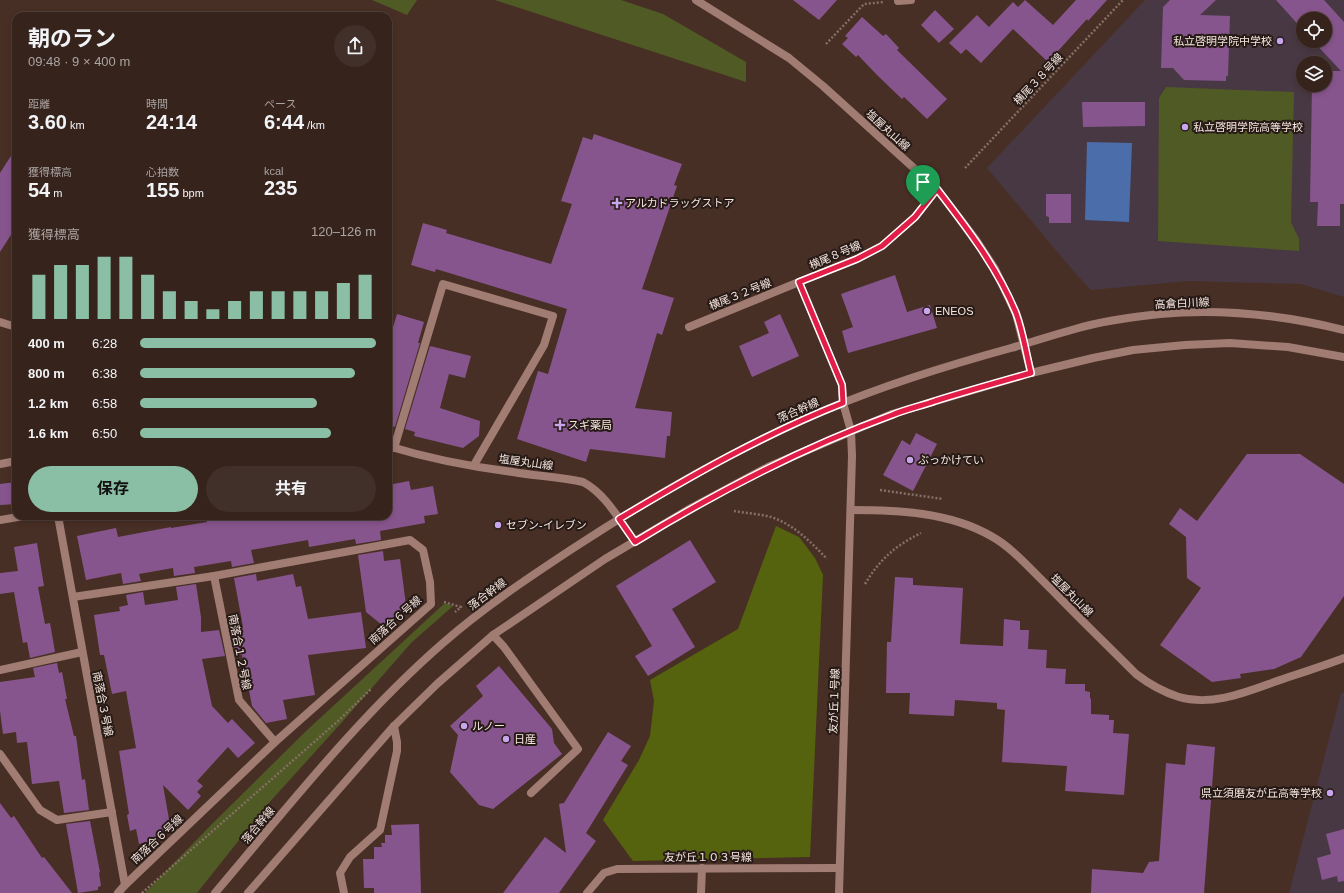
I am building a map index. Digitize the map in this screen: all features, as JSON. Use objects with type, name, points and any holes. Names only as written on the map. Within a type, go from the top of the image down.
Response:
[{"type":"street","name":"塩屋丸山線","points":[[696,0],[789,58],[823,86],[937,189],[976,240],[994,269],[1016,314],[1031,373]]},
{"type":"street","points":[[898,1],[911,0]]},
{"type":"street","name":"横尾８号線","points":[[843,403],[842,385],[799,282],[857,259],[882,246],[915,217],[937,189]]},
{"type":"street","name":"横尾３２号線","points":[[688,328],[799,282]]},
{"type":"street","points":[[392,444],[443,284],[553,316],[544,345],[474,466]]},
{"type":"street","name":"高倉白川線","points":[[1024,345],[1076,328],[1124,319],[1192,312],[1223,312],[1270,316],[1315,323],[1344,330]]},
{"type":"street","points":[[0,322],[12,326]]},
{"type":"street","points":[[248,893],[394,726],[437,684],[493,635],[594,566],[691,508],[760,471],[892,414],[1031,373],[1082,360],[1133,350],[1230,343],[1288,347],[1344,357]]},
{"type":"street","points":[[851,510],[851,431],[843,403],[971,359],[1024,345]]},
{"type":"street","name":"落合幹線","points":[[215,893],[354,731],[398,685],[444,642],[507,592],[590,536],[688,478],[742,449],[843,403]]},
{"type":"street","name":"塩屋丸山線","points":[[392,447],[474,466],[583,482],[602,496],[635,542]]},
{"type":"street","points":[[0,464],[12,462]]},
{"type":"street","name":"塩屋丸山線","points":[[851,510],[880,510],[917,513],[939,517],[974,528],[992,536],[1018,556],[1136,674],[1161,690],[1180,697],[1207,700],[1239,694],[1344,658]]},
{"type":"street","name":"友が丘１号線","points":[[838,893],[851,510]]},
{"type":"street","points":[[0,520],[12,518]]},
{"type":"street","name":"南落合３号線","points":[[59,520],[125,885]]},
{"type":"street","name":"南落合６号線","points":[[73,597],[214,576],[410,540],[423,550],[430,582],[431,604],[275,742],[125,885]]},
{"type":"street","name":"南落合１２号線","points":[[214,576],[239,700],[275,742]]},
{"type":"street","points":[[493,635],[504,647],[578,749],[531,793]]},
{"type":"street","points":[[0,670],[82,652]]},
{"type":"street","points":[[344,893],[340,873],[350,857],[380,830],[397,751],[394,726]]},
{"type":"street","points":[[0,754],[40,810],[57,820],[112,812]]},
{"type":"street","points":[[701,893],[702,868]]},
{"type":"street","name":"友が丘１０３号線","points":[[587,893],[604,873],[610,870],[839,868]]},
{"type":"street","points":[[118,893],[125,885]]},
{"type":"path","name":"横尾３８号線","points":[[965,168],[1123,0]]},
{"type":"path","points":[[826,44],[864,4],[898,1]]},
{"type":"path","points":[[880,490],[943,499]]},
{"type":"path","points":[[734,511],[770,517],[784,523],[798,531],[827,559]]},
{"type":"path","points":[[865,584],[874,570],[891,551],[921,533]]},
{"type":"path","points":[[432,601],[443,602],[461,607],[450,617]]},
{"type":"path","points":[[142,893],[338,721],[376,685]]},
{"type":"shaded area","name":"私立啓明学院高等学校","points":[[1145,0],[1344,0],[1344,297],[1301,284],[1188,281],[1091,290],[987,168]]},
{"type":"shaded area","name":"県立須磨友が丘高等学校","points":[[1344,692],[1344,893],[1289,893],[1341,693]]},
{"type":"green space","points":[[372,0],[417,0],[407,15]]},
{"type":"green space","points":[[495,0],[621,0],[663,14],[746,62],[746,82]]},
{"type":"green space","points":[[1166,87],[1294,92],[1291,222],[1299,239],[1299,251],[1158,241],[1159,98]]},
{"type":"green space","points":[[776,526],[799,537],[815,558],[823,575],[810,857],[633,861],[603,820],[639,760],[650,736],[654,701],[650,680],[738,629]]},
{"type":"green space","points":[[445,603],[453,606],[411,643],[267,805],[197,893],[145,893],[305,732]]},
{"type":"water","points":[[1087,142],[1132,143],[1129,222],[1085,220]]},
{"type":"building","points":[[793,0],[837,0],[819,20]]},
{"type":"building","points":[[1025,0],[1053,25],[1076,0],[1107,0],[1088,21],[1087,19],[1048,62],[1013,29],[981,63],[966,49],[961,54],[949,43],[977,15],[989,27],[1013,2],[1018,7]]},
{"type":"building","points":[[1170,0],[1216,0],[1200,15],[1230,16],[1228,76],[1226,76],[1226,81],[1184,80],[1173,68],[1161,68],[1163,7]]},
{"type":"building","points":[[1276,0],[1324,0],[1344,22],[1344,204],[1340,204],[1340,226],[1317,226],[1318,202],[1310,202],[1312,92],[1332,92],[1332,71],[1341,71],[1332,61],[1332,56],[1327,56],[1320,48],[1332,48],[1332,12],[1296,12],[1296,22]]},
{"type":"building","points":[[935,10],[954,29],[939,43],[921,25]]},
{"type":"building","points":[[862,17],[883,36],[886,34],[899,48],[897,50],[947,99],[927,119],[904,97],[902,99],[858,55],[856,57],[842,44],[848,38],[845,36]]},
{"type":"building","points":[[1082,102],[1145,102],[1145,126],[1083,127]]},
{"type":"building","points":[[594,134],[682,164],[674,185],[677,186],[642,289],[674,298],[662,335],[657,333],[635,408],[672,412],[670,436],[667,436],[665,458],[590,449],[586,462],[517,439],[538,371],[548,374],[567,309],[436,269],[435,272],[411,265],[423,223],[447,230],[446,233],[551,264],[572,204],[561,201],[583,137],[592,140]]},
{"type":"building","points":[[12,154],[12,233],[0,252],[0,173]]},
{"type":"building","points":[[1046,194],[1071,194],[1071,223],[1049,223],[1049,217],[1046,216]]},
{"type":"building","points":[[895,275],[907,312],[930,305],[937,328],[848,353],[842,331],[853,327],[841,294]]},
{"type":"building","points":[[397,314],[424,322],[418,343],[420,343],[395,427],[392,426],[392,331]]},
{"type":"building","points":[[780,314],[799,356],[752,377],[739,346],[769,333],[764,322]]},
{"type":"building","points":[[430,346],[471,356],[465,378],[449,374],[440,408],[480,421],[479,436],[463,448],[414,436],[415,432],[405,429]]},
{"type":"building","name":"ぶっかけてい","points":[[916,433],[937,444],[913,491],[883,475],[902,440],[910,445]]},
{"type":"building","points":[[1247,454],[1300,454],[1344,484],[1344,596],[1301,657],[1274,669],[1240,674],[1241,678],[1212,682],[1160,645],[1201,588],[1187,578],[1186,537],[1169,524],[1180,508],[1197,521]]},
{"type":"building","points":[[409,481],[411,490],[433,486],[438,514],[424,516],[425,523],[380,531],[381,540],[356,544],[355,539],[309,547],[308,540],[251,550],[254,563],[232,567],[231,561],[194,567],[195,573],[174,576],[173,568],[139,574],[141,581],[123,584],[121,573],[86,580],[77,536],[116,528],[118,537],[207,522],[207,520],[392,520],[392,484]]},
{"type":"building","points":[[12,482],[12,504],[0,505],[0,484]]},
{"type":"building","points":[[690,540],[716,582],[672,609],[695,647],[648,676],[635,656],[652,646],[616,586]]},
{"type":"building","points":[[37,543],[44,586],[38,587],[45,624],[50,623],[55,652],[30,658],[27,642],[23,643],[14,592],[0,594],[0,573],[18,571],[14,547]]},
{"type":"building","points":[[383,551],[384,561],[400,559],[406,605],[387,629],[366,612],[358,555]]},
{"type":"building","points":[[256,574],[257,581],[293,574],[296,587],[301,586],[308,619],[361,612],[366,648],[308,655],[315,695],[283,700],[287,719],[266,723],[252,706],[242,655],[236,655],[230,629],[243,627],[234,578]]},
{"type":"building","points":[[895,577],[913,578],[913,585],[963,588],[960,644],[1003,646],[1004,619],[1020,621],[1020,630],[1029,630],[1028,649],[1047,650],[1046,668],[1066,669],[1065,684],[1085,684],[1085,691],[1090,692],[1091,714],[1109,715],[1109,720],[1114,720],[1113,733],[1129,734],[1124,795],[1065,791],[1067,766],[1002,762],[1005,710],[997,709],[997,703],[955,700],[954,716],[909,714],[910,693],[886,693],[887,642],[891,642]]},
{"type":"building","points":[[196,584],[201,617],[201,632],[219,630],[225,656],[202,659],[212,706],[228,723],[232,719],[255,743],[238,758],[228,747],[197,781],[203,786],[197,792],[201,796],[188,810],[163,785],[171,831],[162,833],[163,839],[139,844],[136,829],[130,831],[127,815],[129,814],[119,751],[136,748],[126,691],[112,694],[104,655],[100,655],[94,615],[120,611],[119,607],[128,605],[126,595],[143,592],[145,605],[178,600],[176,587]]},
{"type":"building","points":[[57,663],[59,673],[62,672],[67,699],[65,699],[74,736],[76,736],[82,780],[85,779],[89,810],[64,813],[59,781],[32,784],[27,742],[17,743],[16,732],[3,734],[0,711],[0,682],[35,677],[33,668]]},
{"type":"building","name":"日産","points":[[499,666],[552,729],[554,743],[562,754],[493,809],[479,805],[450,772],[458,735],[450,726],[483,696],[476,686]]},
{"type":"building","points":[[608,732],[631,746],[621,761],[628,765],[586,833],[596,841],[559,893],[503,893],[545,837],[566,853],[559,804],[564,803]]},
{"type":"building","points":[[1187,744],[1215,747],[1204,893],[1091,893],[1092,869],[1143,873],[1149,862],[1159,861],[1166,763],[1185,765]]},
{"type":"building","points":[[0,803],[11,818],[14,816],[42,858],[44,857],[72,893],[0,893]]},
{"type":"building","points":[[90,821],[100,872],[101,886],[98,887],[98,890],[78,893],[66,824]]},
{"type":"building","points":[[419,824],[421,893],[374,893],[374,888],[364,888],[363,859],[374,859],[374,847],[382,847],[381,843],[385,843],[385,835],[392,835],[391,825]]},
{"type":"building","points":[[1344,829],[1344,881],[1338,882],[1337,876],[1322,880],[1317,858],[1331,854],[1326,834]]},
{"type":"place","name":"私立啓明学院中学校","points":[[1280,41]]},
{"type":"place","name":"私立啓明学院高等学校","points":[[1185,127]]},
{"type":"place","name":"アルカドラッグストア","points":[[617,203]]},
{"type":"place","name":"ENEOS","points":[[927,311]]},
{"type":"place","name":"スギ薬局","points":[[560,425]]},
{"type":"place","name":"ぶっかけてい","points":[[910,460]]},
{"type":"place","name":"セブン-イレブン","points":[[498,525]]},
{"type":"place","name":"ルノー","points":[[464,726]]},
{"type":"place","name":"日産","points":[[506,739]]},
{"type":"place","name":"県立須磨友が丘高等学校","points":[[1330,793]]},
{"type":"route","points":[[937,189],[976,240],[994,269],[1016,314],[1031,373],[982,386],[892,414],[806,450],[768,467],[691,508],[635,542],[619,519],[688,478],[742,449],[843,403],[842,385],[799,282],[857,259],[882,246],[915,217],[923,206],[937,189]]}]
